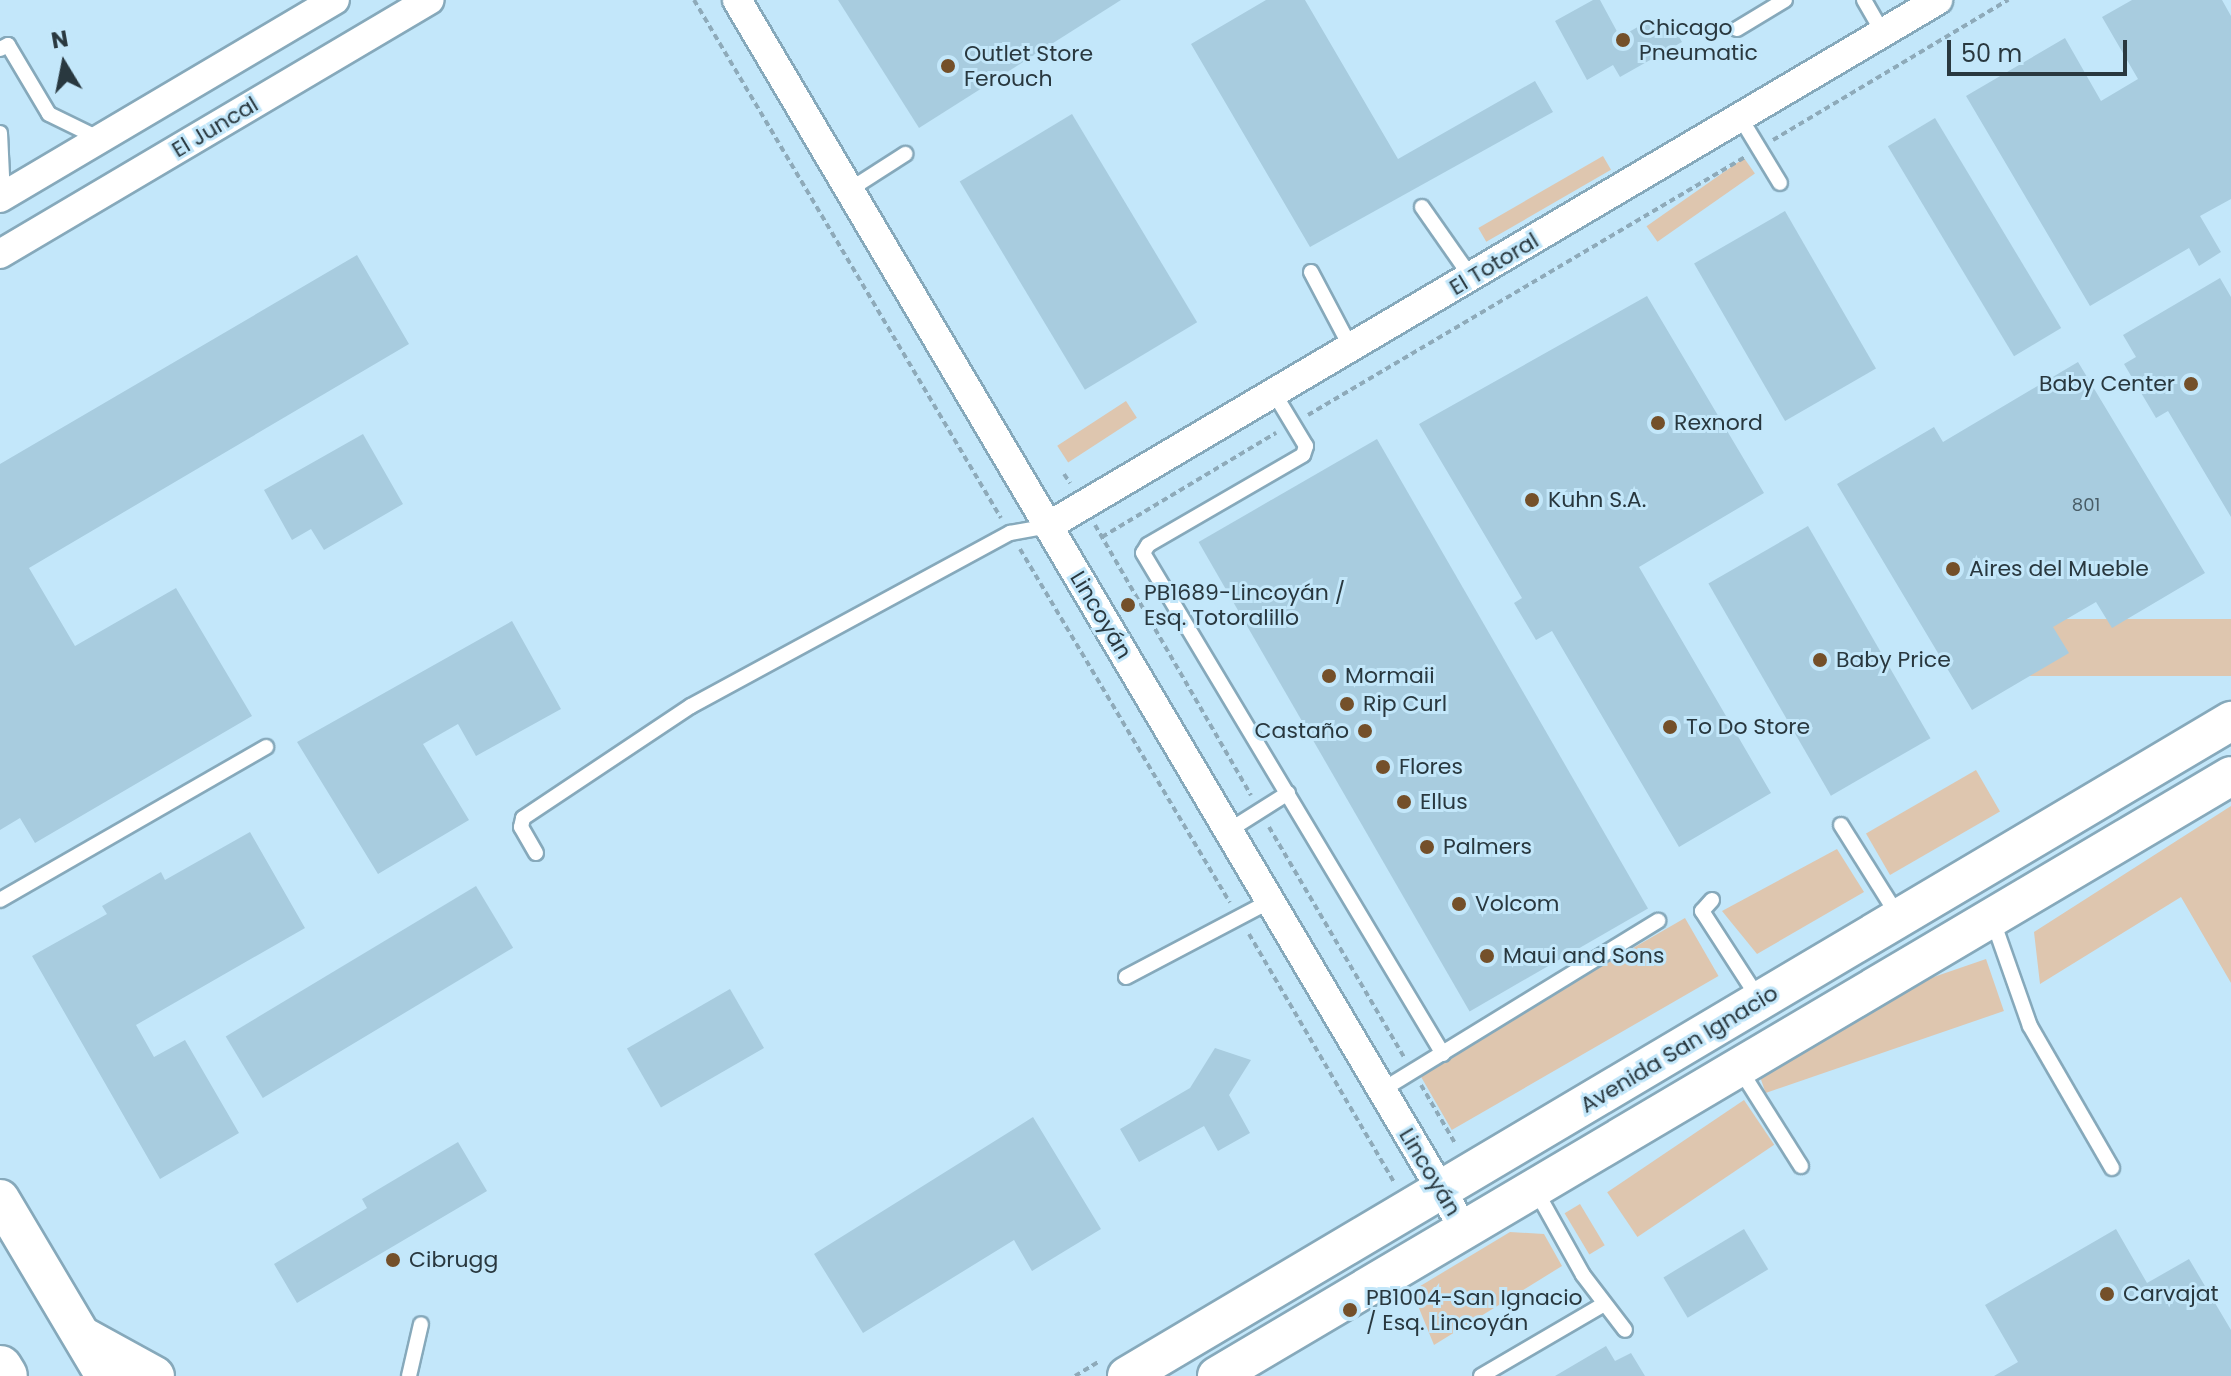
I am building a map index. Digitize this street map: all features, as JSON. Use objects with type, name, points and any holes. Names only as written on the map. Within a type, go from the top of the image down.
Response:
[{"type":"highway","points":[[0,1368],[5,1376]]},
{"type":"main road","name":"Avenida San Ignacio","points":[[1127,1376],[2231,721]]},
{"type":"main road","name":"Avenida San Ignacio","points":[[1217,1376],[2231,776]]},
{"type":"main road","points":[[1596,1099],[1600,1128],[1617,1140]]},
{"type":"main road","points":[[0,1199],[105,1376]]},
{"type":"main road","points":[[80,1333],[155,1376]]},
{"type":"street","points":[[1,197],[335,0]]},
{"type":"street","name":"El Juncal","points":[[0,254],[429,0]]},
{"type":"street","name":"Lincoyán","points":[[737,0],[1464,1229]]},
{"type":"street","name":"El Totoral","points":[[1048,526],[1938,0]]},
{"type":"lane","points":[[1737,29],[1785,0]]},
{"type":"lane","points":[[1864,0],[1883,33]]},
{"type":"lane","points":[[4,47],[49,114],[100,139]]},
{"type":"lane","points":[[1740,117],[1780,183]]},
{"type":"lane","points":[[0,133],[1,197]]},
{"type":"lane","points":[[849,190],[905,154]]},
{"type":"lane","points":[[1422,207],[1471,277]]},
{"type":"lane","points":[[1311,272],[1351,348]]},
{"type":"lane","points":[[1274,393],[1306,446],[1303,455],[1148,545],[1143,553],[1443,1054]]},
{"type":"lane","points":[[536,853],[521,827],[523,818],[691,706],[1010,533],[1048,526]]},
{"type":"lane","points":[[0,900],[266,747]]},
{"type":"lane","points":[[1228,831],[1288,793]]},
{"type":"lane","points":[[1841,825],[1899,918]]},
{"type":"lane","points":[[1712,900],[1702,911],[1760,1001]]},
{"type":"lane","points":[[1126,977],[1270,901]]},
{"type":"lane","points":[[1992,919],[2003,938],[2030,1026],[2112,1168]]},
{"type":"lane","points":[[1382,1090],[1658,921]]},
{"type":"lane","points":[[1739,1068],[1801,1166]]},
{"type":"lane","points":[[1535,1188],[1604,1304],[1625,1330]]},
{"type":"lane","points":[[1481,1376],[1604,1304]]},
{"type":"lane","points":[[409,1376],[421,1324]]},
{"type":"path","points":[[694,0],[1395,1183]]},
{"type":"path","points":[[1102,537],[2008,0]]},
{"type":"shaded area","points":[[1603,156],[1611,170],[1486,242],[1478,228]]},
{"type":"shaded area","points":[[1744,158],[1755,174],[1657,242],[1647,226]]},
{"type":"shaded area","points":[[1126,401],[1137,418],[1068,462],[1057,446]]},
{"type":"shaded area","points":[[1978,619],[2231,619],[2231,676],[1978,676]]},
{"type":"shaded area","points":[[1976,770],[2000,812],[1890,875],[1866,834]]},
{"type":"shaded area","points":[[2231,806],[2231,983],[2181,897],[2040,984],[2034,932]]},
{"type":"shaded area","points":[[1837,849],[1864,892],[1757,954],[1722,911]]},
{"type":"shaded area","points":[[1685,918],[1718,976],[1452,1130],[1418,1072]]},
{"type":"shaded area","points":[[1986,959],[2004,1011],[1766,1093],[1748,1041]]},
{"type":"shaded area","points":[[1744,1100],[1774,1145],[1637,1237],[1607,1192]]},
{"type":"shaded area","points":[[1580,1204],[1605,1245],[1589,1254],[1565,1213]]},
{"type":"shaded area","points":[[1510,1232],[1544,1234],[1562,1266],[1434,1345],[1412,1291]]},
{"type":"building","name":"Outlet Store Ferouch","points":[[838,0],[1121,0],[919,128]]},
{"type":"building","points":[[1266,0],[1305,0],[1398,159],[1535,81],[1553,112],[1310,247],[1191,44]]},
{"type":"building","name":"Chicago Pneumatic","points":[[1593,0],[1600,0],[1620,37],[1650,20],[1655,29],[1670,21],[1682,42],[1620,77],[1613,65],[1587,80],[1555,21]]},
{"type":"building","points":[[2132,0],[2222,0],[2231,16],[2231,199],[2200,216],[2221,252],[2199,266],[2189,248],[2090,306],[1966,96],[2065,38],[2101,101],[2138,79],[2102,17]]},
{"type":"building","points":[[1072,114],[1197,322],[1085,390],[960,181]]},
{"type":"building","points":[[1935,118],[2061,328],[2014,356],[1888,146]]},
{"type":"building","points":[[1785,211],[1876,369],[1785,421],[1694,264]]},
{"type":"building","points":[[357,255],[409,344],[29,568],[75,646],[176,588],[252,716],[35,843],[20,818],[0,830],[0,464]]},
{"type":"building","name":"Baby Center","points":[[2220,278],[2231,297],[2231,517],[2168,411],[2156,418],[2124,364],[2136,357],[2123,335]]},
{"type":"building","points":[[1647,296],[1764,493],[1639,567],[1771,793],[1679,847],[1552,631],[1536,640],[1514,603],[1522,598],[1419,424]]},
{"type":"building","points":[[2078,362],[2205,573],[2112,628],[2096,602],[2053,627],[2069,653],[1972,710],[1837,484],[1934,427],[1943,442]]},
{"type":"building","points":[[363,434],[403,504],[324,550],[311,529],[292,540],[264,490]]},
{"type":"building","points":[[1377,439],[1648,908],[1470,1011],[1199,542]]},
{"type":"building","name":"Baby Price","points":[[1808,526],[1930,738],[1831,796],[1708,584]]},
{"type":"building","points":[[512,621],[561,709],[476,756],[458,724],[423,744],[469,820],[378,874],[297,742]]},
{"type":"building","points":[[250,832],[305,928],[136,1025],[154,1057],[185,1040],[239,1133],[160,1179],[32,956],[107,914],[102,906],[161,872],[165,880]]},
{"type":"building","points":[[476,886],[513,948],[263,1098],[226,1036]]},
{"type":"building","points":[[730,989],[764,1048],[661,1107],[627,1048]]},
{"type":"building","points":[[1215,1048],[1251,1060],[1229,1095],[1250,1133],[1218,1151],[1204,1126],[1139,1162],[1120,1129],[1190,1088]]},
{"type":"building","points":[[1033,1117],[1101,1229],[1032,1271],[1014,1240],[863,1333],[814,1254]]},
{"type":"building","points":[[458,1142],[487,1191],[297,1303],[274,1264],[367,1208],[362,1199]]},
{"type":"building","points":[[1744,1229],[1768,1269],[1688,1318],[1663,1277]]},
{"type":"building","name":"Carvajat","points":[[2116,1229],[2147,1283],[2189,1259],[2231,1330],[2231,1376],[1994,1376],[2018,1362],[1985,1305]]},
{"type":"building","points":[[1606,1346],[1615,1361],[1631,1353],[1645,1376],[1555,1376]]},
{"type":"place","name":"Chicago Pneumatic","points":[[1623,40]]},
{"type":"place","name":"Outlet Store Ferouch","points":[[948,66]]},
{"type":"place","name":"Baby Center","points":[[2191,384]]},
{"type":"place","name":"Rexnord","points":[[1658,423]]},
{"type":"place","name":"Kuhn S.A.","points":[[1532,500]]},
{"type":"place","name":"Aires del Mueble","points":[[1953,569]]},
{"type":"place","name":"PB1689-Lincoyán / Esq. Totoralillo","points":[[1128,605]]},
{"type":"place","name":"Baby Price","points":[[1820,660]]},
{"type":"place","name":"Mormaii","points":[[1329,676]]},
{"type":"place","name":"Rip Curl","points":[[1347,704]]},
{"type":"place","name":"To Do Store","points":[[1670,727]]},
{"type":"place","name":"Castaño","points":[[1365,731]]},
{"type":"place","name":"Flores","points":[[1383,767]]},
{"type":"place","name":"Ellus","points":[[1404,802]]},
{"type":"place","name":"Palmers","points":[[1427,847]]},
{"type":"place","name":"Volcom","points":[[1459,904]]},
{"type":"place","name":"Maui and Sons","points":[[1487,956]]},
{"type":"place","name":"Cibrugg","points":[[393,1260]]},
{"type":"place","name":"Carvajat","points":[[2107,1294]]},
{"type":"place","name":"PB1004-San Ignacio / Esq. Lincoyán","points":[[1350,1310]]}]
